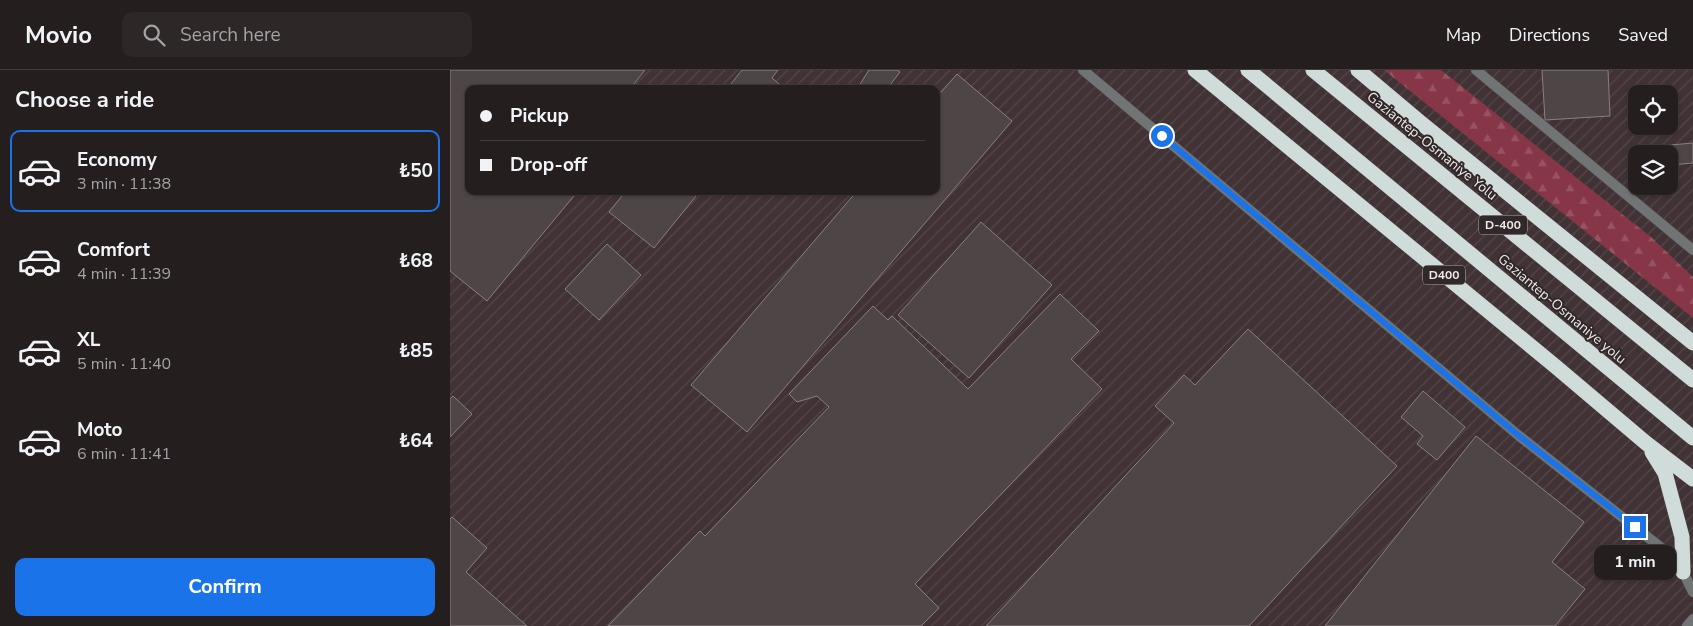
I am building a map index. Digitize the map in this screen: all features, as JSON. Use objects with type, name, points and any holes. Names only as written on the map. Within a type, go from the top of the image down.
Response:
[{"type":"highway","name":"D400","points":[[1195,70],[1693,479]]},
{"type":"highway","name":"Gaziantep-Osmaniye yolu","points":[[1248,70],[1693,438]]},
{"type":"highway","name":"Gaziantep-Osmaniye Yolu","points":[[1313,70],[1693,380]]},
{"type":"highway","points":[[1358,70],[1693,342]]},
{"type":"highway","name":"D400","points":[[1646,442],[1665,473],[1682,537],[1683,572]]},
{"type":"street","points":[[1083,70],[1518,435],[1664,550],[1683,572],[1693,592]]},
{"type":"street","points":[[1476,70],[1693,250]]},
{"type":"street","points":[[1687,626],[1693,619]]},
{"type":"shaded area","points":[[450,70],[1693,70],[1693,626],[450,626]]},
{"type":"green space","points":[[1384,70],[1441,70],[1651,237],[1693,277],[1693,318]]},
{"type":"building","points":[[450,70],[645,70],[633,85],[465,85],[465,195],[575,195],[487,301],[450,271]]},
{"type":"building","points":[[742,70],[778,70],[772,78],[780,85],[730,85]]},
{"type":"building","points":[[869,70],[897,70],[900,72],[890,85],[860,85]]},
{"type":"building","points":[[1542,70],[1608,70],[1610,116],[1545,120]]},
{"type":"building","points":[[957,74],[1012,121],[747,432],[691,385],[854,195],[940,195],[940,93]]},
{"type":"building","points":[[1693,143],[1693,163],[1678,164],[1678,145],[1670,145]]},
{"type":"building","points":[[623,195],[697,195],[654,248],[609,212]]},
{"type":"building","points":[[981,222],[1052,285],[969,378],[898,315]]},
{"type":"building","points":[[607,244],[641,275],[599,320],[565,289]]},
{"type":"building","points":[[1060,294],[1099,331],[1071,359],[1102,389],[915,584],[939,608],[921,626],[608,626],[700,531],[705,536],[829,407],[817,396],[797,402],[789,394],[873,306],[888,320],[892,316],[968,389]]},
{"type":"building","points":[[1248,329],[1397,466],[1249,626],[986,626],[1174,423],[1155,406],[1184,375],[1195,385]]},
{"type":"building","points":[[1423,391],[1465,427],[1437,460],[1417,444],[1423,436],[1401,417]]},
{"type":"building","points":[[453,396],[472,414],[450,437],[450,399]]},
{"type":"building","points":[[1476,436],[1584,522],[1552,562],[1585,589],[1555,626],[1325,626]]},
{"type":"building","points":[[452,517],[487,548],[466,572],[527,626],[450,626],[450,519]]},
{"type":"route","points":[[1162,136],[1518,435],[1635,527]]}]
